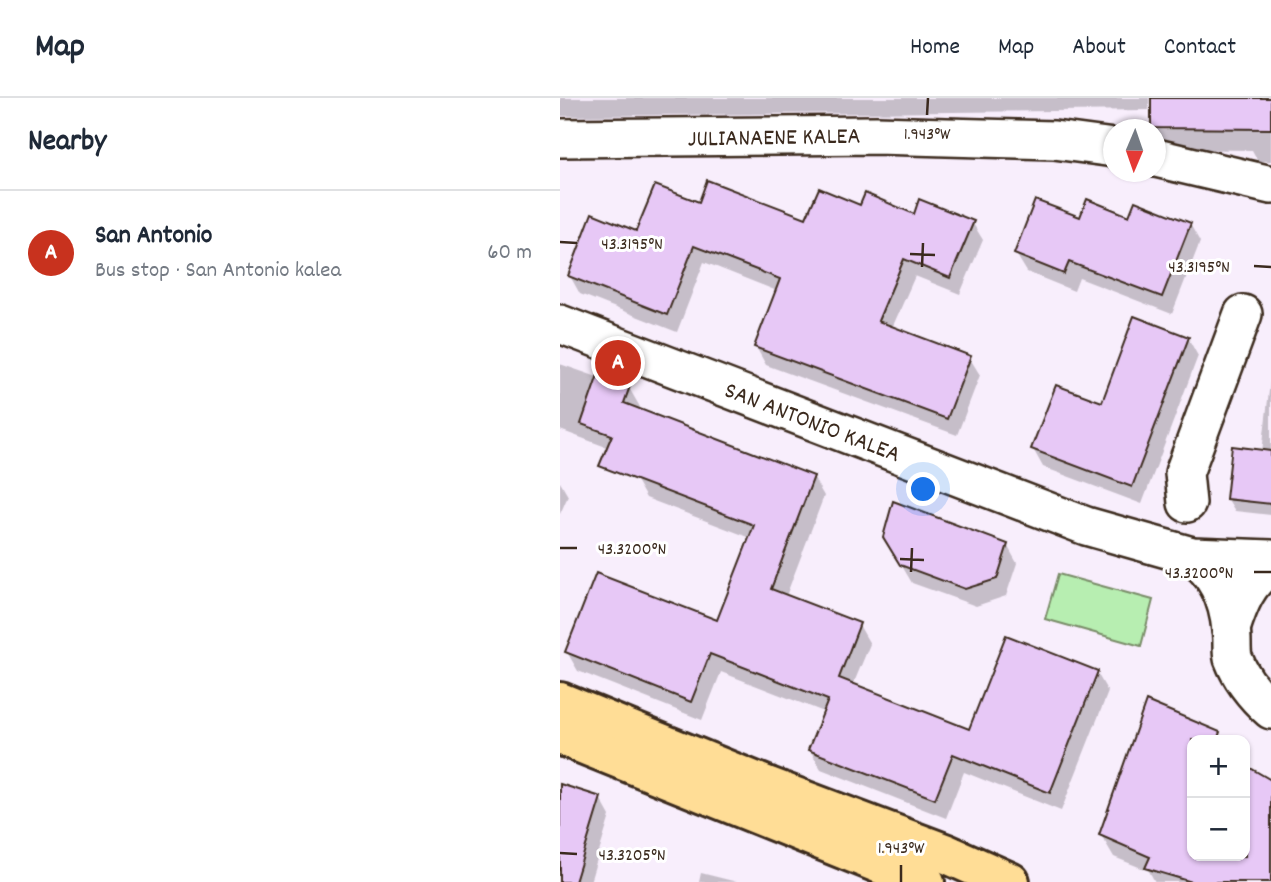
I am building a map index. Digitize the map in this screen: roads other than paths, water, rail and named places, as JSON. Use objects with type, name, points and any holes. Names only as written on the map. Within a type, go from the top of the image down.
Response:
[{"type":"main road","points":[[560,702],[769,787],[947,854],[1010,882]]},
{"type":"main road","points":[[560,735],[925,882]]},
{"type":"street","name":"JULIANAENE KALEA","points":[[560,138],[876,135],[1054,140],[1103,147]]},
{"type":"street","points":[[1166,160],[1271,185]]},
{"type":"street","points":[[1187,503],[1184,473],[1243,314]]},
{"type":"street","name":"SAN ANTONIO KALEA","points":[[560,324],[1086,526],[1192,556],[1271,559]]},
{"type":"street","points":[[1192,556],[1214,576],[1231,629],[1232,655],[1242,678],[1257,698],[1271,710]]},
{"type":"street","points":[[1231,629],[1238,607],[1251,585],[1271,568]]},
{"type":"place","name":"San Antonio","points":[[618,363]]}]
